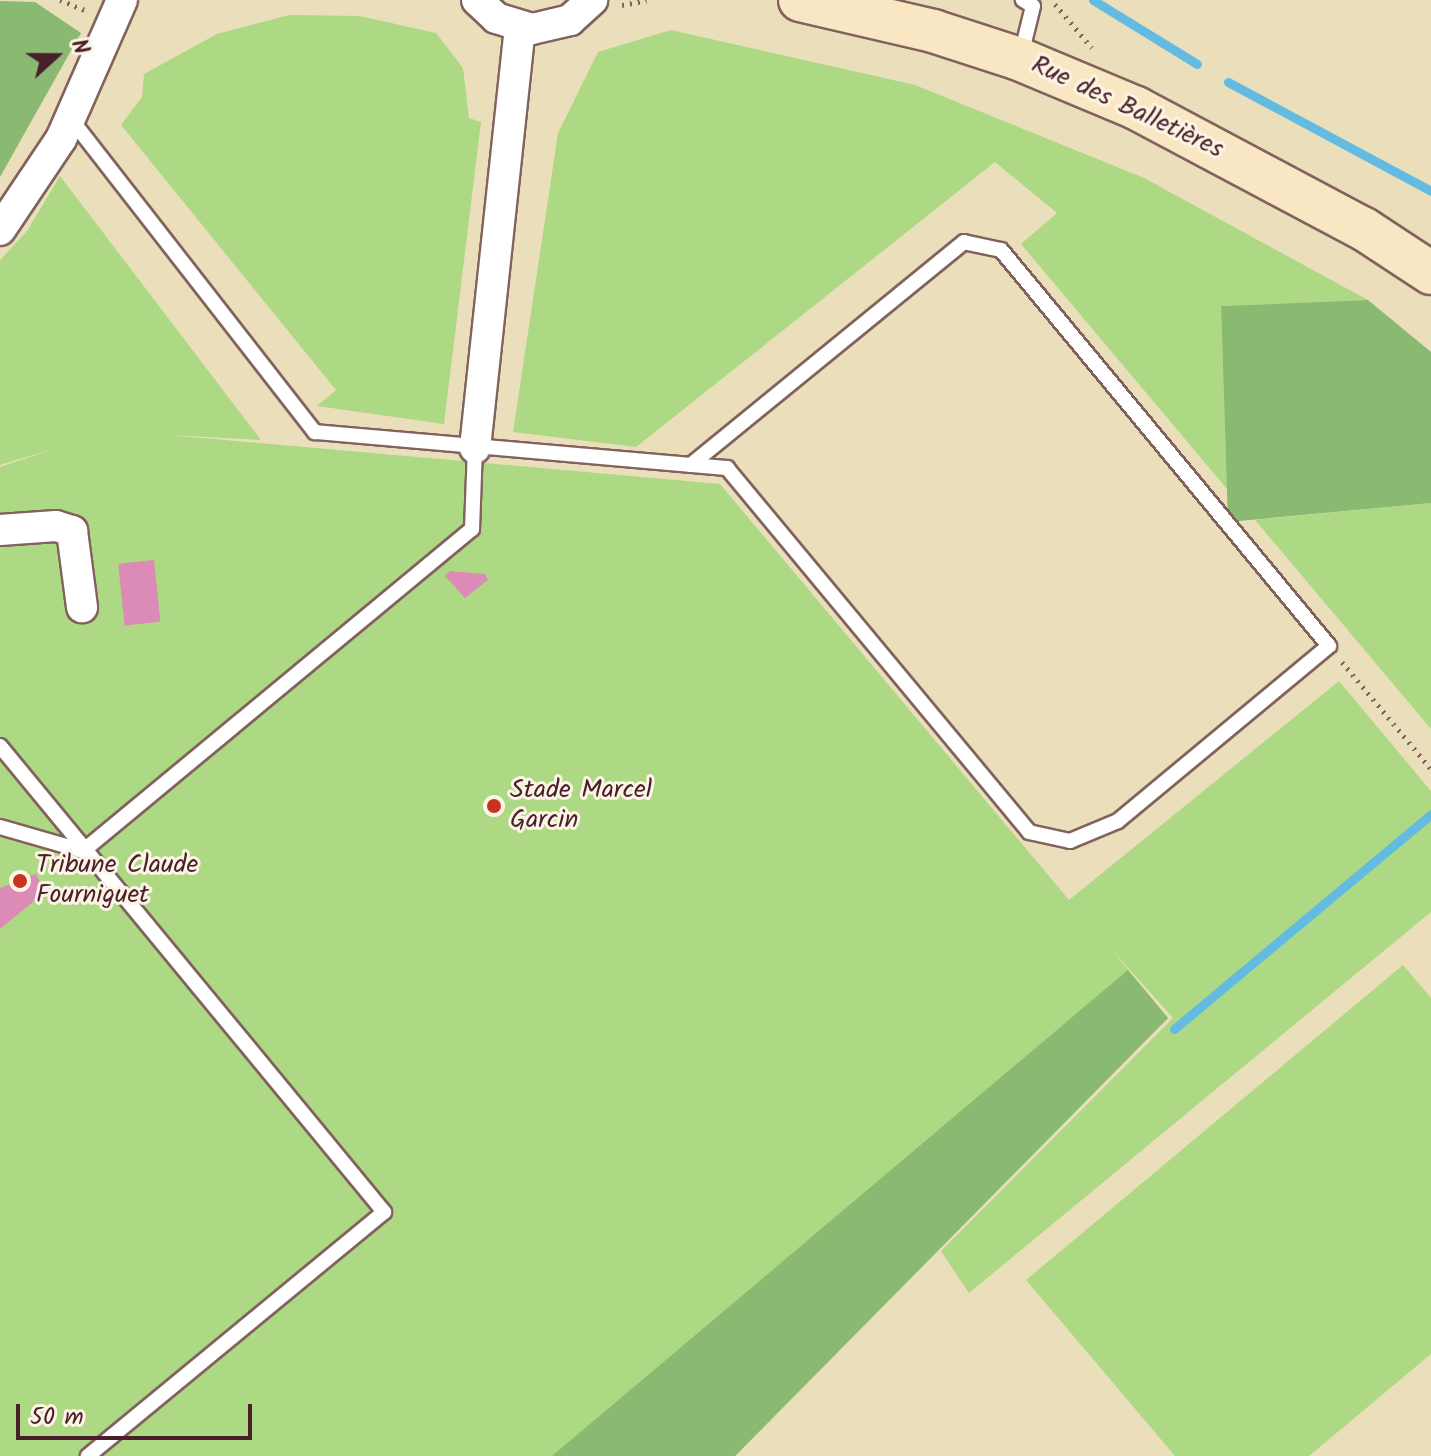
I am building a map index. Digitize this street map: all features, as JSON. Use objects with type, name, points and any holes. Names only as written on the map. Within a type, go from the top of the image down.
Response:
[{"type":"main road","name":"Rue des Balletières","points":[[800,0],[933,31],[1019,59],[1136,108],[1241,160],[1431,273]]},
{"type":"street","points":[[0,230],[39,176],[70,119],[122,0]]},
{"type":"street","points":[[477,0],[496,18],[520,28],[559,25],[592,0]]},
{"type":"street","points":[[475,448],[520,28]]},
{"type":"street","points":[[0,530],[56,526],[72,531],[82,607]]},
{"type":"lane","points":[[1019,59],[1033,6],[1023,0]]},
{"type":"lane","points":[[70,119],[315,432],[475,448],[727,468],[1029,832],[1070,841],[1118,821],[1329,646],[1001,250],[964,242],[691,465]]},
{"type":"lane","points":[[83,851],[472,529],[475,448]]},
{"type":"lane","points":[[0,746],[83,851],[384,1212],[88,1456]]},
{"type":"lane","points":[[0,827],[83,851]]},
{"type":"path","points":[[1329,646],[1431,769]]},
{"type":"green space","points":[[0,1],[35,2],[81,33],[0,177]]},
{"type":"green space","points":[[289,15],[360,16],[436,33],[463,68],[469,118],[481,122],[444,424],[317,406],[336,390],[121,125],[142,97],[144,74],[217,34]]},
{"type":"green space","points":[[671,30],[915,85],[1144,178],[1368,300],[1221,306],[1227,489],[1021,244],[1057,213],[995,162],[636,447],[513,432],[558,133],[598,52]]},
{"type":"green space","name":"Stade Marcel Garcin","points":[[60,176],[261,440],[170,435],[720,484],[1069,900],[1339,681],[1431,791],[1431,912],[969,1293],[941,1251],[1173,1018],[1112,950],[1168,1018],[735,1456],[0,1456],[0,467],[56,448],[0,465],[0,260],[27,231]]},
{"type":"green space","points":[[1368,300],[1431,352],[1431,503],[1228,522],[1221,306]]},
{"type":"green space","points":[[1431,503],[1431,729],[1255,520]]},
{"type":"green space","points":[[1403,965],[1431,998],[1431,1354],[1309,1456],[1175,1456],[1026,1280]]},
{"type":"green space","points":[[1128,970],[1168,1018],[735,1456],[552,1456]]},
{"type":"building","points":[[154,560],[160,622],[125,625],[118,564]]},
{"type":"building","points":[[450,571],[485,574],[488,580],[465,598],[445,576]]},
{"type":"building","points":[[36,874],[45,892],[0,929],[0,888]]},
{"type":"waterway","points":[[1093,0],[1197,64]]},
{"type":"waterway","points":[[1228,82],[1431,191]]},
{"type":"waterway","points":[[1174,1029],[1431,814]]},
{"type":"place","name":"Stade Marcel Garcin","points":[[494,806]]},
{"type":"place","name":"Tribune Claude Fourniguet","points":[[20,881]]}]
